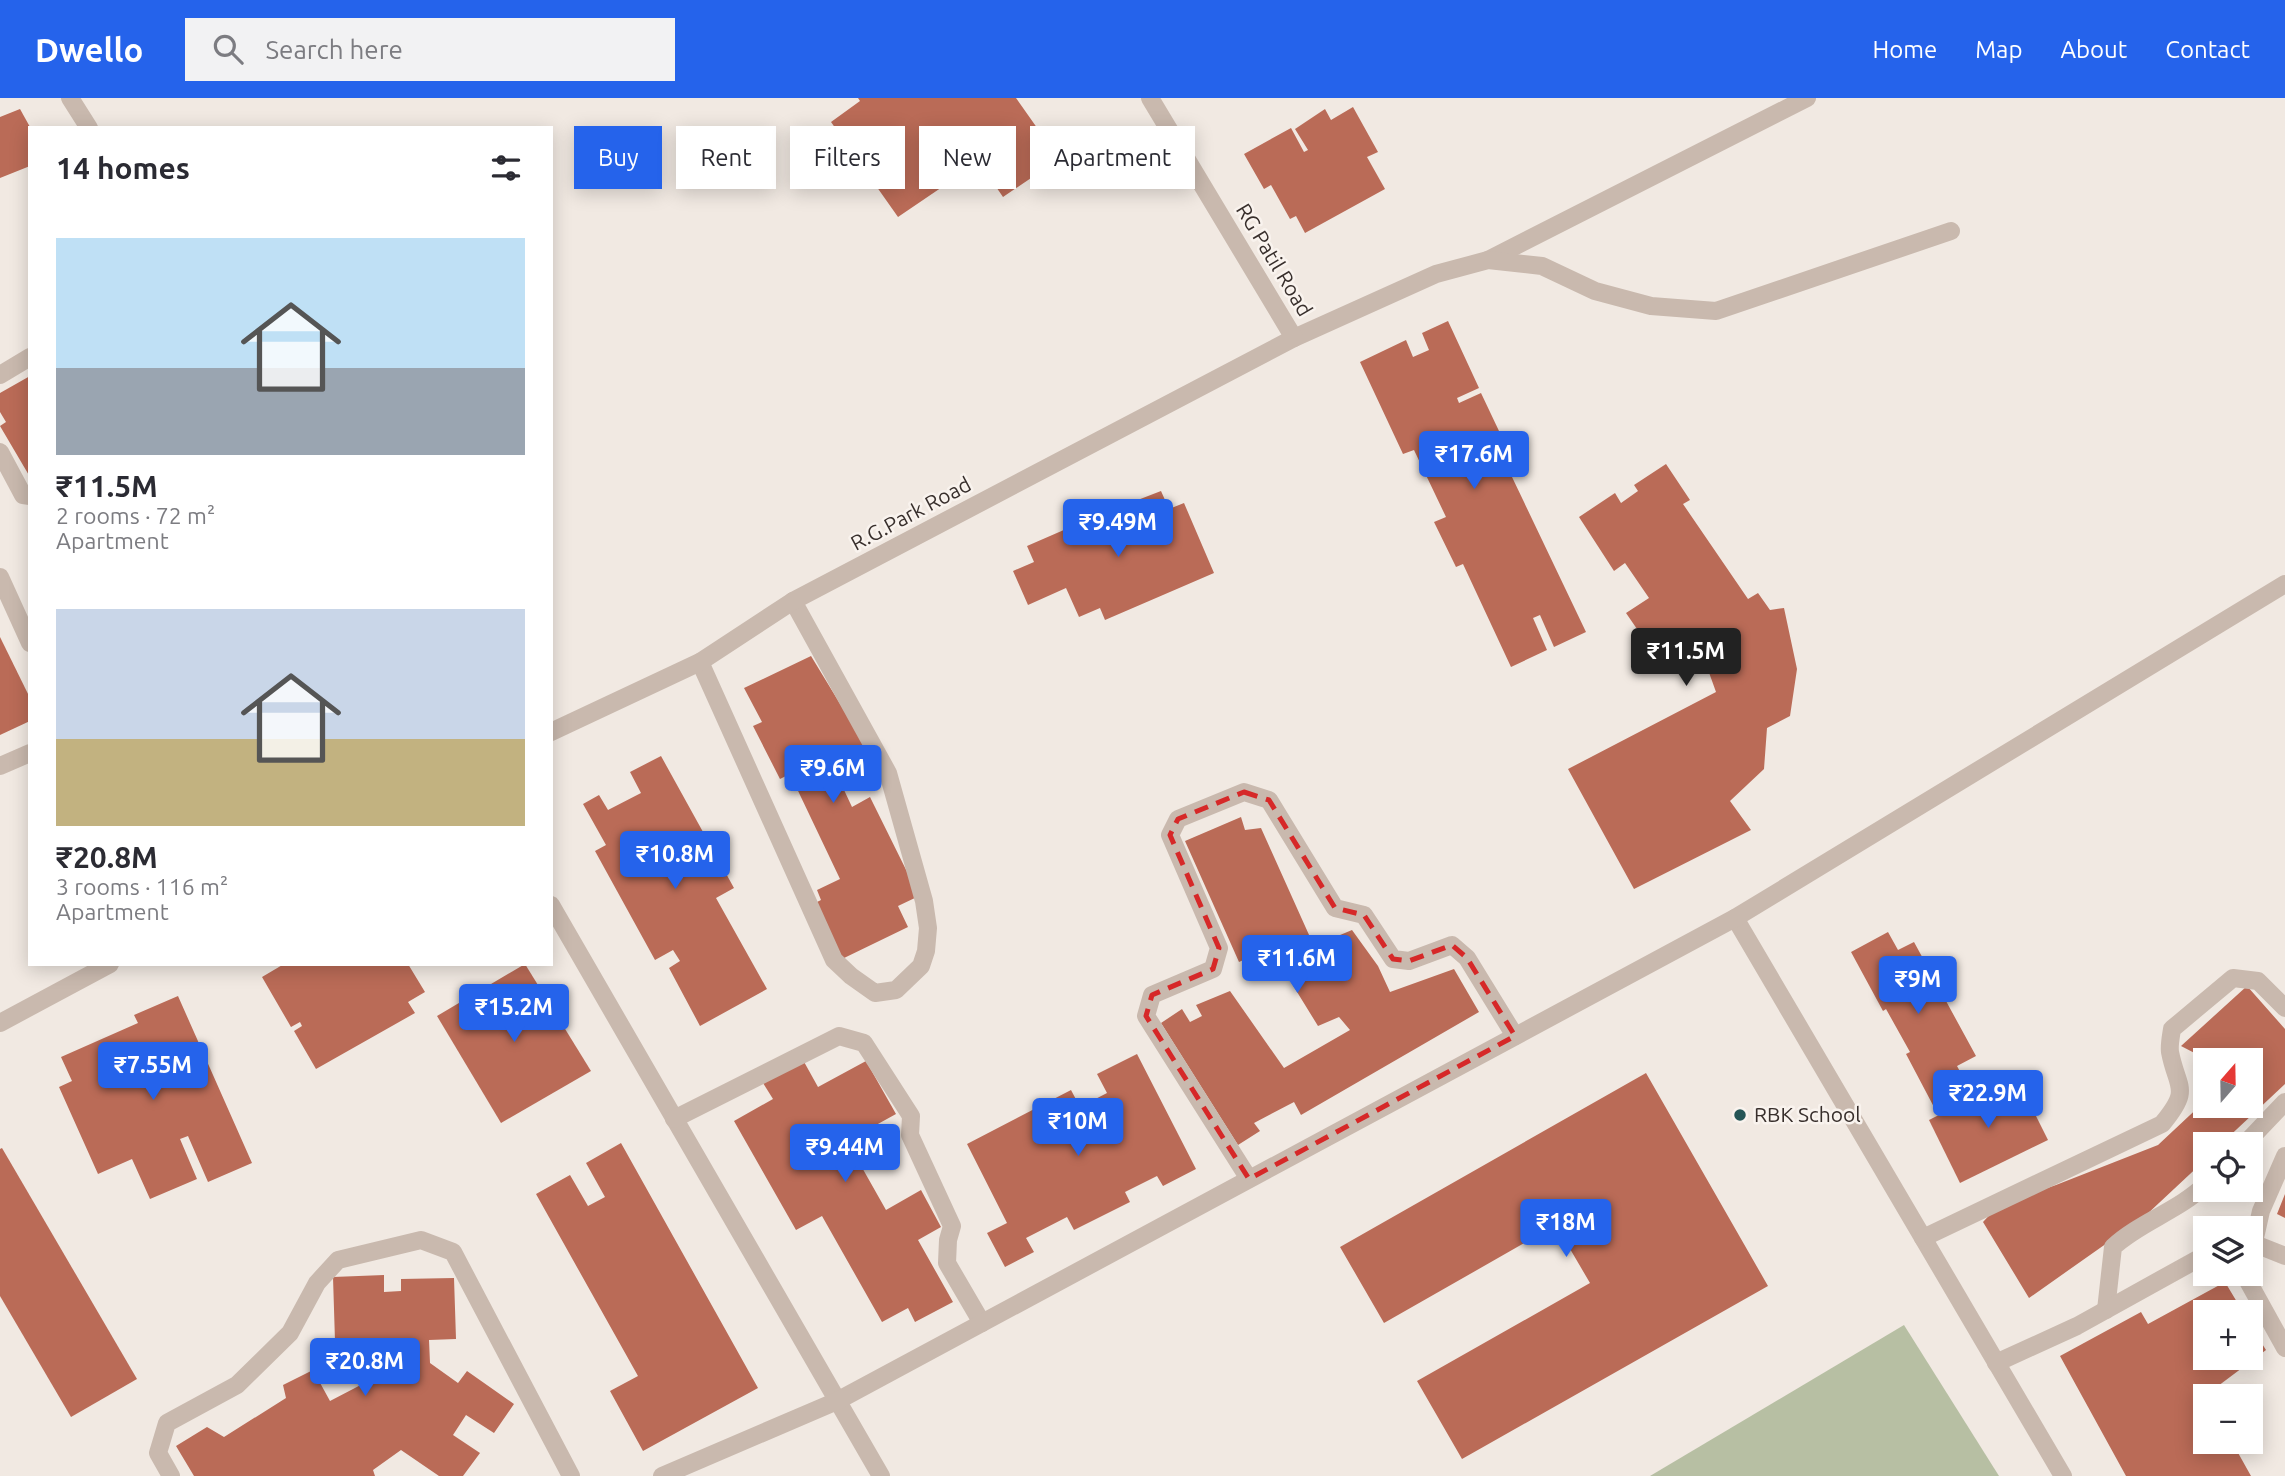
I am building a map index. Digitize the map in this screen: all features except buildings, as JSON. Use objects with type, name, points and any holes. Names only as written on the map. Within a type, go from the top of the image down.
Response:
[{"type":"street","points":[[70,98],[88,126]]},
{"type":"street","name":"RG Patil Road","points":[[1150,98],[1294,338]]},
{"type":"street","points":[[1488,260],[1807,98]]},
{"type":"street","points":[[1488,260],[1542,266],[1595,291],[1651,306],[1716,311],[1951,231]]},
{"type":"street","name":"R.G.Park Road","points":[[553,731],[700,662],[793,601],[1294,338],[1437,274],[1488,260]]},
{"type":"street","points":[[0,375],[28,358]]},
{"type":"street","points":[[0,452],[23,495],[28,496]]},
{"type":"street","points":[[0,577],[28,639]]},
{"type":"street","points":[[662,1476],[838,1401],[1735,918],[2285,584]]},
{"type":"street","points":[[700,662],[834,960],[875,993],[896,990],[921,966],[926,951],[928,928],[924,901],[888,773],[793,601]]},
{"type":"street","points":[[0,766],[28,754]]},
{"type":"street","points":[[1249,1179],[1146,1016],[1152,995],[1213,969],[1219,948],[1170,835],[1178,818],[1244,792],[1269,800],[1335,908],[1364,915],[1394,959],[1409,961],[1452,945],[1467,958],[1515,1036]]},
{"type":"street","points":[[553,908],[881,1476]]},
{"type":"street","points":[[1735,918],[2063,1476]]},
{"type":"street","points":[[0,1023],[106,966]]},
{"type":"street","points":[[1923,1238],[2162,1124],[2175,1109],[2182,1087],[2170,1050],[2172,1029],[2233,978],[2258,981],[2285,1008]]},
{"type":"street","points":[[674,1119],[839,1036],[864,1043],[911,1116],[910,1135],[953,1226],[948,1240],[947,1263],[982,1323]]},
{"type":"street","points":[[2256,1132],[2285,1102]]},
{"type":"street","points":[[2259,1216],[2285,1156]]},
{"type":"street","points":[[2106,1310],[2113,1247],[2124,1237],[2193,1196]]},
{"type":"street","points":[[171,1476],[158,1453],[167,1423],[237,1385],[290,1333],[317,1283],[338,1260],[422,1240],[453,1252],[571,1476]]},
{"type":"street","points":[[2263,1247],[2285,1256]]},
{"type":"street","points":[[1996,1363],[2068,1330],[2193,1262]]},
{"type":"street","points":[[2251,1286],[2285,1348]]},
{"type":"highlighted area","points":[[1244,792],[1269,800],[1335,908],[1364,915],[1393,959],[1409,961],[1452,945],[1467,958],[1515,1036],[1249,1179],[1146,1016],[1152,995],[1213,969],[1219,948],[1170,835],[1178,819]]},
{"type":"green space","points":[[1904,1325],[1999,1476],[1650,1476]]},
{"type":"place","name":"RBK School","points":[[1740,1115]]}]
